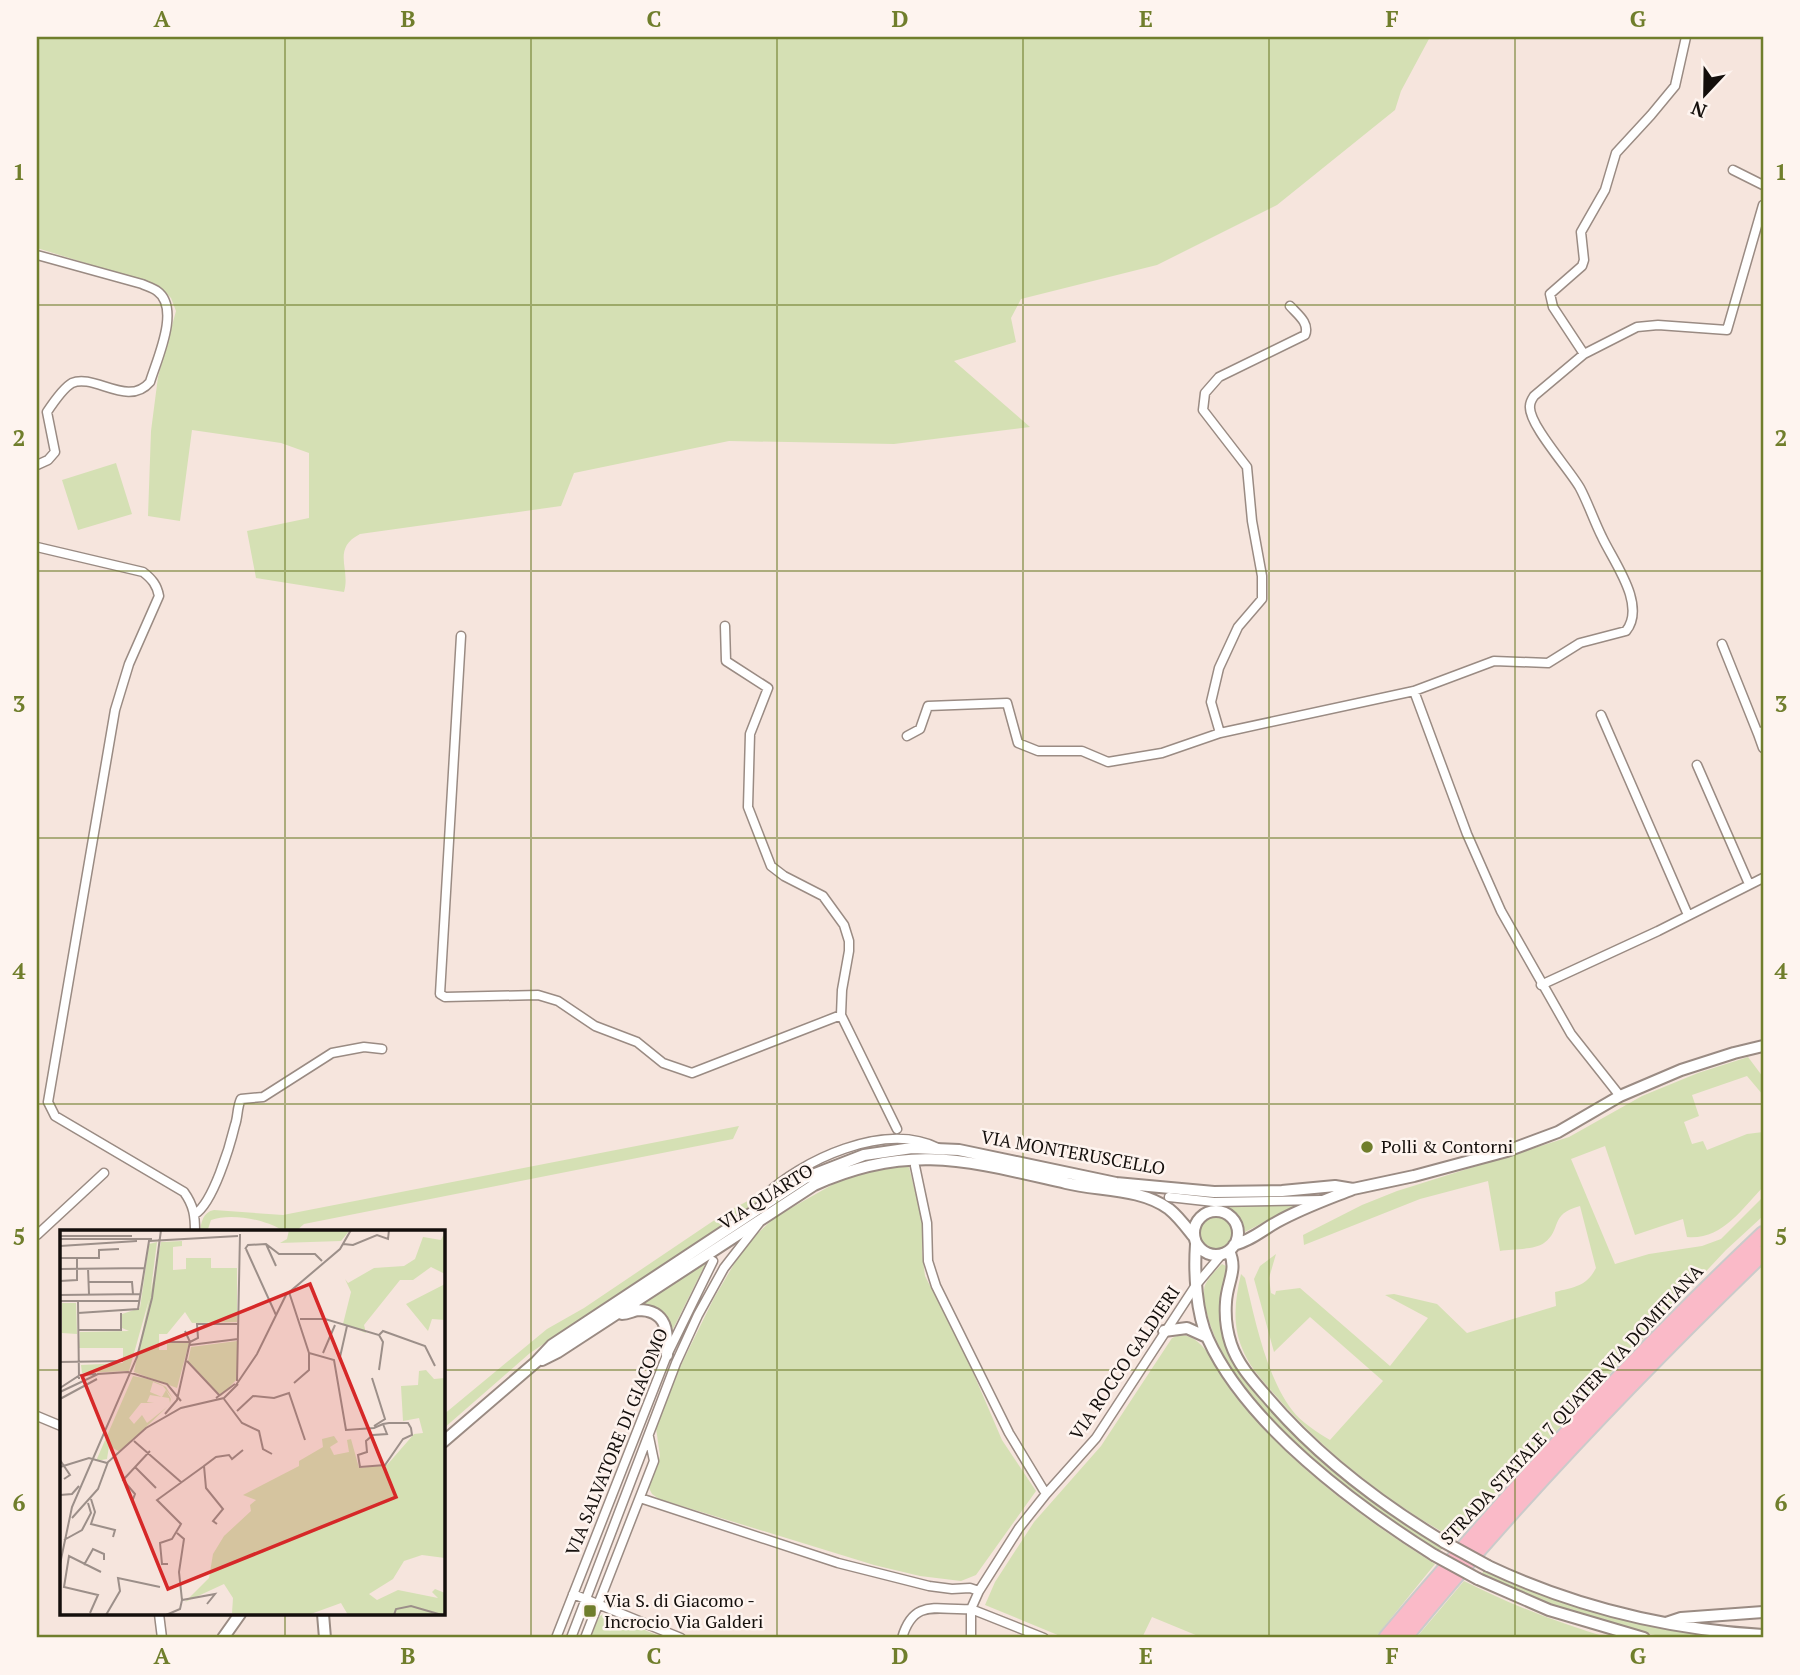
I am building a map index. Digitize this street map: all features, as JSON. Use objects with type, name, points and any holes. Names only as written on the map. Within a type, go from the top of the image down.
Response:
[{"type":"highway","name":"STRADA STATALE 7 QUATER VIA DOMITIANA","points":[[1386,1638],[1566,1434],[1763,1234]]},
{"type":"highway","name":"STRADA STATALE 7 QUATER VIA DOMITIANA","points":[[1404,1638],[1574,1444],[1689,1325],[1763,1254]]},
{"type":"street","points":[[1584,354],[1553,307],[1550,294],[1582,266],[1584,260],[1581,232],[1605,190],[1616,153],[1675,86],[1686,37]]},
{"type":"street","points":[[1732,170],[1763,185]]},
{"type":"street","points":[[907,736],[919,729],[928,706],[1007,703],[1013,733],[1018,743],[1038,751],[1082,751],[1108,762],[1161,753],[1220,733],[1414,691],[1494,661],[1548,663],[1580,643],[1621,633],[1631,625],[1633,610],[1625,581],[1579,487],[1544,438],[1530,413],[1530,405],[1534,396],[1584,354],[1637,327],[1658,325],[1727,330],[1763,205]]},
{"type":"street","points":[[37,255],[157,290],[167,302],[169,316],[150,382],[144,389],[135,393],[80,382],[69,386],[47,412],[55,452],[48,460],[37,465]]},
{"type":"street","points":[[1220,733],[1210,702],[1219,668],[1238,627],[1262,599],[1262,576],[1252,521],[1247,467],[1203,410],[1205,393],[1219,377],[1305,335],[1305,323],[1290,306]]},
{"type":"street","points":[[37,547],[143,572],[158,588],[159,596],[129,664],[115,710],[79,908],[48,1102],[55,1116],[184,1192],[195,1214],[195,1230]]},
{"type":"street","points":[[725,626],[726,662],[768,688],[750,734],[748,794],[751,817],[771,866],[784,876],[823,896],[844,925],[849,951],[842,990],[841,1015],[897,1129]]},
{"type":"street","points":[[461,636],[440,994],[445,997],[538,995],[558,1001],[596,1026],[637,1042],[663,1063],[692,1073],[841,1015]]},
{"type":"street","points":[[1722,644],[1761,733],[1763,748]]},
{"type":"street","points":[[1414,691],[1484,876],[1570,1034],[1620,1096]]},
{"type":"street","points":[[1601,715],[1688,915]]},
{"type":"street","points":[[1697,765],[1749,884]]},
{"type":"street","points":[[1541,985],[1763,878]]},
{"type":"street","name":"VIA MONTERUSCELLO","points":[[937,1148],[977,1153],[1214,1201],[1335,1186],[1353,1189],[1414,1177],[1507,1151],[1558,1132],[1620,1096],[1681,1070],[1763,1046]]},
{"type":"street","points":[[195,1214],[202,1210],[215,1182],[236,1124],[241,1099],[263,1097],[332,1053],[364,1047],[382,1049]]},
{"type":"street","points":[[762,1198],[795,1171],[821,1158],[861,1144],[900,1139],[923,1141],[937,1148]]},
{"type":"street","name":"VIA QUARTO","points":[[444,1441],[552,1345],[805,1178],[864,1155],[912,1148],[937,1148]]},
{"type":"street","name":"VIA QUARTO","points":[[536,1362],[558,1352],[814,1185],[849,1170],[888,1161],[937,1158],[981,1163],[1066,1183],[1153,1199],[1174,1214],[1195,1241]]},
{"type":"street","points":[[915,1166],[927,1223],[928,1261],[936,1286],[1009,1433],[1046,1494]]},
{"type":"street","points":[[37,1235],[104,1173]]},
{"type":"street","points":[[1195,1241],[1208,1254],[1228,1250],[1250,1241],[1277,1222],[1321,1200],[1353,1189]]},
{"type":"street","points":[[1169,1197],[1214,1201],[1321,1200]]},
{"type":"street","points":[[1214,1201],[1195,1225],[1196,1284],[1207,1337],[1237,1386],[1298,1453],[1371,1514],[1434,1555],[1478,1579],[1549,1610],[1644,1638]]},
{"type":"street","points":[[1214,1201],[1237,1225],[1238,1232],[1228,1250]]},
{"type":"street","name":"VIA SALVATORE DI GIACOMO","points":[[571,1638],[676,1363],[723,1268],[761,1220]]},
{"type":"street","points":[[1250,1241],[1234,1272],[1226,1302],[1227,1324],[1235,1354],[1253,1382],[1290,1423],[1336,1466],[1387,1505],[1444,1542],[1534,1587],[1561,1597],[1665,1624],[1763,1635]]},
{"type":"street","points":[[1228,1250],[1233,1259],[1234,1272]]},
{"type":"street","name":"VIA ROCCO GALDIERI","points":[[971,1609],[979,1591],[1019,1528],[1096,1438],[1196,1284],[1228,1250]]},
{"type":"street","name":"VIA SALVATORE DI GIACOMO","points":[[555,1638],[667,1355],[713,1261]]},
{"type":"street","points":[[615,1315],[639,1310],[658,1317],[668,1331],[667,1355]]},
{"type":"street","points":[[1164,1331],[1187,1328],[1207,1337]]},
{"type":"street","points":[[37,1416],[60,1426]]},
{"type":"street","name":"VIA SALVATORE DI GIACOMO","points":[[585,1638],[654,1461],[649,1435]]},
{"type":"street","points":[[640,1499],[851,1566],[929,1586],[979,1591]]},
{"type":"street","points":[[573,1594],[681,1638]]},
{"type":"street","points":[[902,1638],[908,1620],[917,1612],[930,1609],[971,1609],[1044,1638]]},
{"type":"street","points":[[971,1609],[971,1638]]},
{"type":"street","points":[[1665,1624],[1681,1618],[1763,1612]]},
{"type":"street","points":[[159,1616],[162,1638]]},
{"type":"street","points":[[223,1638],[239,1616]]},
{"type":"street","points":[[323,1616],[325,1638]]},
{"type":"green space","points":[[37,37],[1430,37],[1401,91],[1395,110],[1277,205],[1157,265],[1021,299],[1011,318],[1016,342],[954,361],[1030,427],[894,444],[729,441],[574,473],[561,506],[360,534],[351,540],[344,553],[344,592],[256,578],[247,531],[309,518],[309,453],[281,443],[192,430],[180,521],[148,516],[151,431],[158,377],[176,311],[171,298],[159,286],[37,248]]},
{"type":"green space","points":[[116,463],[132,514],[78,530],[62,480]]},
{"type":"green space","points":[[1748,1057],[1763,1077],[1763,1095],[1747,1076],[1692,1095],[1699,1116],[1684,1122],[1692,1144],[1703,1141],[1707,1150],[1747,1134],[1763,1132],[1763,1187],[1739,1214],[1721,1229],[1699,1237],[1687,1237],[1683,1219],[1635,1235],[1605,1146],[1571,1159],[1615,1264],[1649,1254],[1702,1246],[1721,1239],[1763,1197],[1763,1216],[1726,1250],[1455,1539],[1382,1493],[1337,1457],[1295,1417],[1248,1361],[1239,1339],[1236,1321],[1241,1274],[1245,1278],[1262,1347],[1275,1381],[1292,1410],[1310,1427],[1330,1440],[1383,1381],[1310,1317],[1274,1352],[1254,1279],[1260,1266],[1276,1254],[1269,1278],[1271,1293],[1275,1295],[1276,1291],[1300,1288],[1390,1366],[1428,1318],[1385,1295],[1394,1294],[1437,1304],[1467,1333],[1556,1306],[1555,1292],[1584,1283],[1596,1268],[1580,1206],[1560,1218],[1550,1238],[1544,1243],[1523,1249],[1500,1251],[1488,1181],[1420,1199],[1304,1245],[1303,1235],[1362,1205],[1397,1191],[1569,1137],[1642,1096],[1698,1073]]},
{"type":"green space","points":[[739,1126],[733,1139],[304,1224],[297,1230],[280,1230],[256,1220],[227,1217],[211,1220],[208,1230],[200,1230],[205,1215],[214,1210],[283,1215]]},
{"type":"green space","points":[[908,1163],[923,1223],[925,1276],[966,1356],[1002,1440],[1036,1491],[976,1575],[961,1581],[920,1576],[874,1565],[659,1499],[649,1488],[660,1456],[656,1428],[680,1367],[714,1298],[740,1254],[775,1217],[846,1177]]},
{"type":"green space","points":[[757,1196],[763,1201],[530,1353],[444,1428],[444,1414],[547,1329],[584,1308],[725,1213]]},
{"type":"green space","points":[[1301,1203],[1245,1232],[1240,1219],[1228,1207]]},
{"type":"green space","points":[[1215,1216],[1227,1221],[1232,1233],[1227,1245],[1215,1250],[1203,1245],[1198,1233],[1203,1221]]},
{"type":"green space","points":[[709,1258],[712,1260],[705,1265],[672,1331],[667,1320],[644,1306],[644,1300]]},
{"type":"green space","points":[[1222,1264],[1228,1267],[1225,1320],[1227,1347],[1234,1363],[1249,1384],[1305,1445],[1348,1483],[1443,1548],[1439,1551],[1407,1532],[1338,1481],[1271,1419],[1243,1385],[1222,1351],[1205,1305],[1205,1285]]},
{"type":"green space","points":[[1180,1335],[1189,1337],[1205,1349],[1235,1396],[1279,1445],[1303,1467],[1380,1528],[1435,1564],[1375,1638],[1203,1638],[1152,1617],[1142,1638],[1065,1638],[985,1605],[995,1582],[1034,1522],[1101,1446],[1172,1338]]},
{"type":"green space","points":[[1484,1570],[1542,1595],[1602,1614],[1662,1629],[1725,1638],[1658,1635],[1606,1623],[1579,1615],[1481,1575]]},
{"type":"green space","points":[[1464,1581],[1535,1613],[1609,1638],[1416,1638]]},
{"type":"green space","points":[[603,1614],[608,1615],[664,1638],[590,1638]]},
{"type":"place","name":"Polli & Contorni","points":[[1367,1147]]},
{"type":"place","name":"Via S. di Giacomo - Incrocio Via Galderi","points":[[590,1611]]}]
